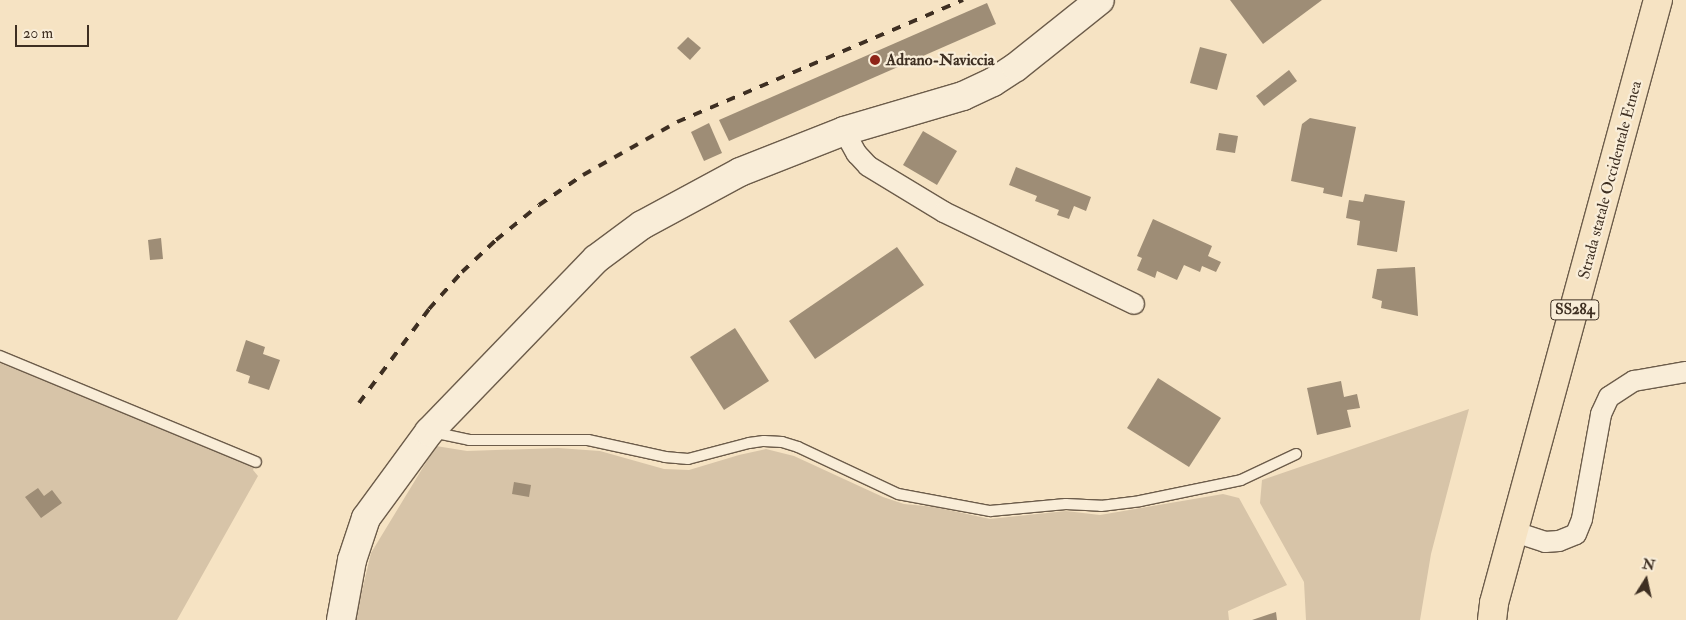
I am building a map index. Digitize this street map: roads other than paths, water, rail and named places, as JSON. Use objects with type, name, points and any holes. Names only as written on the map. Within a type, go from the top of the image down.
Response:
[{"type":"main road","points":[[341,620],[352,560],[366,518],[429,432],[596,259],[642,225],[740,172],[844,131],[963,96],[993,82],[1016,67],[1100,0]]},
{"type":"main road","name":"Strada statale Occidentale Etnea","points":[[1492,620],[1494,603],[1515,532],[1658,0]]},
{"type":"street","points":[[844,131],[857,154],[868,166],[944,212],[1134,304]]},
{"type":"street","points":[[1515,532],[1545,542],[1559,541],[1576,534],[1582,518],[1601,414],[1609,397],[1634,381],[1686,372]]},
{"type":"lane","points":[[0,356],[256,462]]},
{"type":"lane","points":[[429,432],[469,440],[588,440],[665,457],[688,459],[749,443],[782,442],[798,447],[898,494],[990,511],[1066,504],[1101,506],[1140,501],[1241,480],[1296,454]]},
{"type":"railway","points":[[359,403],[429,309],[462,272],[496,240],[539,205],[583,175],[677,122],[963,0]]},
{"type":"place","name":"Adrano-Naviccia","points":[[875,60]]}]
